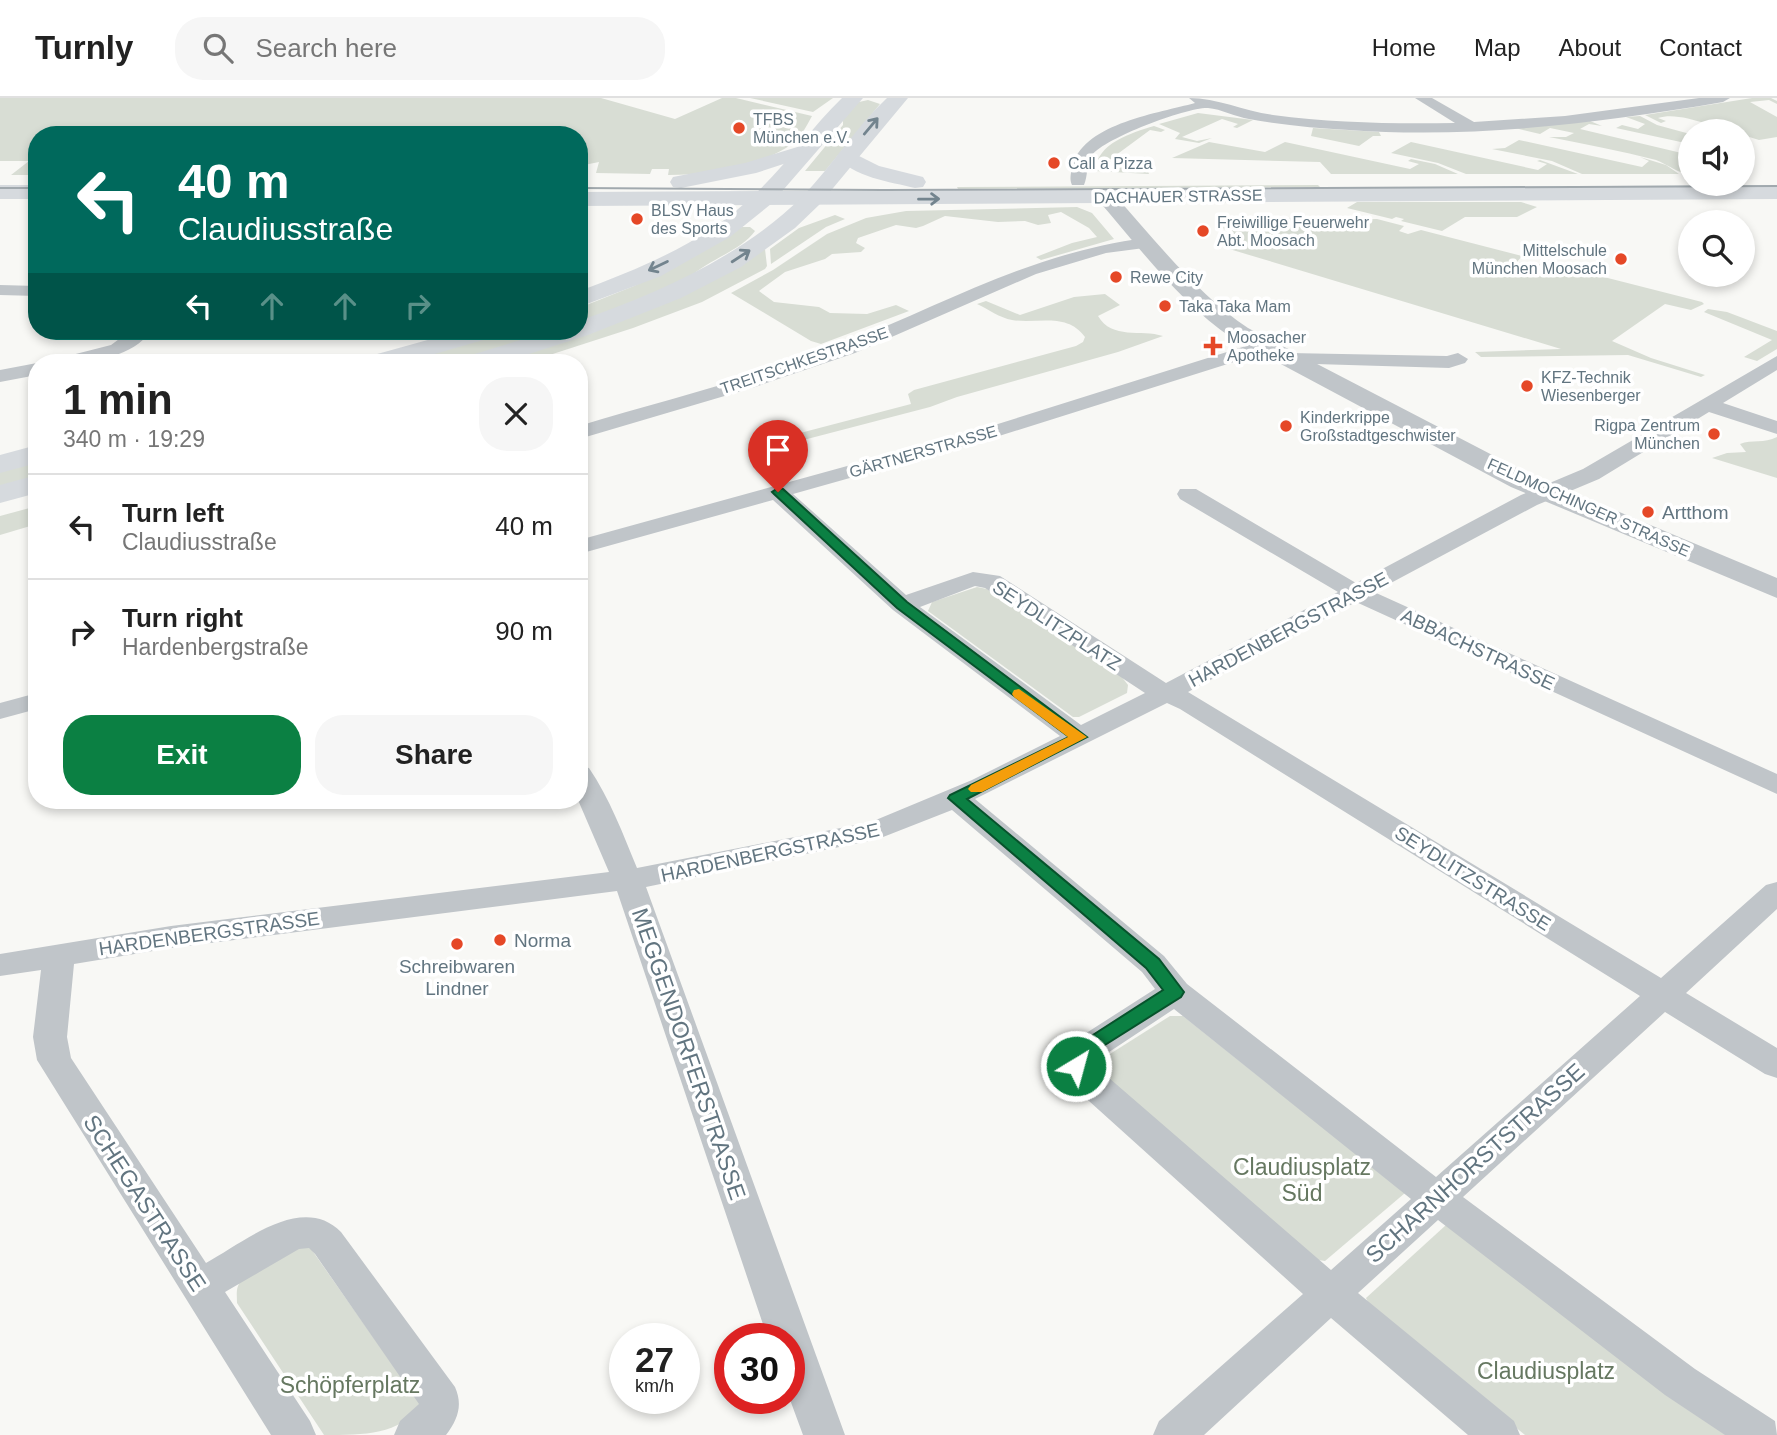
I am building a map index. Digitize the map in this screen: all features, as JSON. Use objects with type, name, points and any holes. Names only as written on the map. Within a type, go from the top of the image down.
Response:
[{"type":"main road","points":[[588,296],[642,275],[724,230],[762,200],[852,99],[894,101]]},
{"type":"main road","points":[[588,326],[675,291],[732,261],[777,231],[812,200],[894,101]]},
{"type":"main road","points":[[676,191],[804,151]]},
{"type":"main road","points":[[847,156],[872,170],[915,181]]},
{"type":"main road","points":[[0,181],[28,181]]},
{"type":"main road","points":[[1755,182],[1777,181]]},
{"type":"main road","name":"DACHAUER STRASSE","points":[[588,199],[778,182],[1678,182]]},
{"type":"main road","name":"DACHAUER STRASSE","points":[[588,183],[762,200],[1777,192]]},
{"type":"main road","points":[[676,191],[710,212],[724,230]]},
{"type":"main road","points":[[0,192],[28,192]]},
{"type":"main road","points":[[724,230],[758,226],[777,231],[835,211],[894,200]]},
{"type":"main road","points":[[407,354],[456,340]]},
{"type":"main road","points":[[502,354],[546,340]]},
{"type":"main road","points":[[0,464],[28,456]]},
{"type":"main road","points":[[0,494],[28,486]]},
{"type":"street","points":[[1422,98],[1470,126]]},
{"type":"street","points":[[1078,182],[1083,157],[1100,141],[1133,125],[1201,101],[1264,117],[1385,128],[1470,126],[1634,111],[1723,98]]},
{"type":"street","name":"FELDMOCHINGER STRASSE","points":[[1105,196],[1146,243],[1226,323],[1265,346],[1549,493],[1777,589]]},
{"type":"street","name":"TREITSCHKESTRASSE","points":[[588,430],[846,349],[1010,276],[1115,246],[1146,243]]},
{"type":"street","points":[[0,290],[28,290]]},
{"type":"street","points":[[98,354],[118,349],[130,340]]},
{"type":"street","name":"GÄRTNERSTRASSE","points":[[588,545],[1046,416],[1265,346]]},
{"type":"street","points":[[1289,359],[1450,362],[1458,359]]},
{"type":"street","name":"HARDENBERGSTRASSE","points":[[0,965],[171,937],[655,876],[867,833],[956,798],[1168,693],[1529,500],[1591,474],[1777,362]]},
{"type":"street","points":[[0,376],[28,371]]},
{"type":"street","points":[[1708,405],[1777,428]]},
{"type":"street","points":[[778,492],[902,605],[1079,737]]},
{"type":"street","name":"ABBACHSTRASSE","points":[[1188,494],[1356,593],[1777,785]]},
{"type":"street","name":"SEYDLITZPLATZ","points":[[902,605],[973,579],[983,578],[1149,685],[1168,693]]},
{"type":"street","name":"SEYDLITZSTRASSE","points":[[1168,693],[1189,703],[1777,1065]]},
{"type":"street","points":[[0,711],[28,703]]},
{"type":"street","name":"MEGGENDORFERSTRASSE","points":[[588,794],[627,879],[783,1323]]},
{"type":"street","points":[[956,798],[1153,964],[1175,992],[1436,1198],[1680,1382],[1760,1435]]},
{"type":"street","name":"SCHARNHORSTSTRASSE","points":[[1174,1435],[1777,892]]},
{"type":"street","name":"SCHEGASTRASSE","points":[[59,954],[52,1010],[51,1054],[295,1435]]},
{"type":"street","points":[[1175,992],[1090,1045],[1078,1055],[1076,1066],[1097,1089],[1330,1293],[1499,1435]]},
{"type":"street","points":[[200,1287],[284,1238],[297,1233],[317,1232],[344,1265],[440,1400],[439,1411],[432,1423],[415,1435]]},
{"type":"street","name":"MEGGENDORFERSTRASSE","points":[[805,1383],[824,1435]]},
{"type":"green space","points":[[0,98],[601,98],[675,119],[722,98],[736,98],[812,116],[799,138],[780,152],[749,164],[700,174],[668,175],[669,169],[652,169],[650,174],[596,173],[599,162],[588,164],[588,126],[28,126],[28,161],[0,161]]},
{"type":"green space","points":[[750,98],[833,98],[813,112]]},
{"type":"green space","points":[[1752,98],[1771,98],[1777,101],[1777,104],[1769,100],[1750,102],[1777,117],[1777,137],[1755,139],[1755,119],[1688,119],[1667,116],[1658,118],[1666,121],[1661,123],[1645,115]]},
{"type":"green space","points":[[868,100],[880,104],[825,171],[805,171],[843,125],[843,119],[859,102]]},
{"type":"green space","points":[[1198,113],[1253,120],[1237,128],[1233,127],[1238,124],[1222,119],[1182,137],[1197,141],[1212,138],[1199,143],[1175,139],[1180,133],[1159,124]]},
{"type":"green space","points":[[1640,116],[1657,125],[1678,131],[1678,141],[1616,128],[1622,125],[1638,129],[1645,124],[1626,117]]},
{"type":"green space","points":[[1590,121],[1602,126],[1589,124],[1580,129],[1678,152],[1678,171],[1656,160],[1549,137],[1566,137],[1574,133],[1550,128],[1540,134],[1515,128]]},
{"type":"green space","points":[[1154,126],[1165,130],[1150,130],[1108,161],[1130,165],[1136,161],[1144,162],[1149,174],[1095,171],[1097,161],[1108,146]]},
{"type":"green space","points":[[1313,128],[1379,132],[1381,136],[1373,136],[1359,146],[1311,136]]},
{"type":"green space","points":[[1519,140],[1642,167],[1649,161],[1640,157],[1666,165],[1678,174],[1582,174],[1552,161],[1492,149],[1505,148]]},
{"type":"green space","points":[[1209,142],[1265,152],[1285,142],[1410,169],[1419,164],[1408,161],[1411,159],[1435,164],[1458,174],[1331,174],[1320,162],[1172,158]]},
{"type":"green space","points":[[1411,142],[1538,170],[1547,164],[1537,161],[1540,160],[1578,174],[1466,174],[1438,163],[1391,153]]},
{"type":"green space","points":[[28,162],[28,175],[11,175]]},
{"type":"green space","points":[[1318,185],[1320,187],[957,187]]},
{"type":"green space","points":[[1357,202],[1521,202],[1537,207],[1517,217],[1465,217],[1442,231],[1401,221],[1404,219],[1396,217],[1392,219],[1347,208]]},
{"type":"green space","points":[[1077,207],[1092,213],[1114,239],[1041,260],[1036,257],[1097,237],[1089,228],[1061,212],[1048,215],[1051,223],[1038,225],[1025,221],[998,222],[945,216],[916,228],[896,225],[858,238],[856,243],[865,248],[861,252],[832,254],[825,259],[785,272],[759,291],[774,302],[819,307],[830,313],[867,314],[896,305],[909,311],[821,344],[811,341],[731,293],[773,270],[827,234],[866,218],[906,211]]},
{"type":"green space","points":[[835,215],[845,219],[826,227],[771,264],[770,249],[799,228]]},
{"type":"green space","points":[[1315,217],[1318,220],[1377,219],[1404,226],[1399,231],[1408,234],[1421,230],[1522,256],[1517,262],[1535,266],[1545,262],[1702,302],[1704,304],[1691,310],[1665,304],[1612,341],[1651,358],[1705,375],[1701,377],[1628,355],[1481,357],[1475,352],[1561,349],[1226,248],[1237,242],[1215,220],[1280,221],[1285,218]]},
{"type":"green space","points":[[742,227],[750,227],[755,231],[742,244],[689,278],[588,320],[588,304],[634,286]]},
{"type":"green space","points":[[765,249],[765,269],[702,302],[553,354],[523,354],[561,340],[588,340],[588,328]]},
{"type":"green space","points":[[1105,294],[1120,305],[1098,316],[1104,323],[1119,331],[1163,336],[1118,352],[930,407],[788,444],[781,438],[911,404],[908,394],[914,390],[1076,346],[1083,342],[1085,337],[1070,324],[1012,320],[977,304],[986,301],[1020,315],[1074,297]]},
{"type":"green space","points":[[1708,309],[1727,312],[1777,331],[1777,349],[1757,361],[1744,357],[1772,340],[1704,312]]},
{"type":"green space","points":[[480,340],[530,340],[484,354],[431,354]]},
{"type":"green space","points":[[1777,437],[1777,478],[1712,458],[1727,453],[1746,452],[1740,444]]},
{"type":"green space","points":[[28,463],[28,480],[0,488],[0,470]]},
{"type":"green space","points":[[28,508],[28,527],[0,535],[0,516]]},
{"type":"green space","points":[[977,587],[987,589],[1121,676],[1128,685],[1127,693],[1079,717],[1073,717],[928,611],[932,602]]},
{"type":"green space","name":"Claudiusplatz Süd","points":[[1170,1016],[1183,1016],[1405,1193],[1325,1261],[1311,1259],[1108,1081],[1101,1070],[1102,1059]]},
{"type":"green space","name":"Claudiusplatz","points":[[1446,1225],[1738,1435],[1525,1435],[1371,1309],[1366,1298]]},
{"type":"green space","name":"Schöpferplatz","points":[[309,1246],[421,1405],[412,1415],[391,1428],[353,1435],[324,1435],[237,1303],[238,1286],[242,1278],[258,1264],[290,1250]]},
{"type":"tram line","points":[[588,188],[883,190],[1777,186]]},
{"type":"tram line","points":[[0,188],[28,188]]},
{"type":"slow traffic","points":[[976,789],[1079,737],[1019,694]]},
{"type":"place","name":"TFBS München e.V.","points":[[739,128]]},
{"type":"place","name":"Call a Pizza","points":[[1054,163]]},
{"type":"place","name":"BLSV Haus des Sports","points":[[637,219]]},
{"type":"place","name":"Freiwillige Feuerwehr Abt. Moosach","points":[[1203,231]]},
{"type":"place","name":"Mittelschule München Moosach","points":[[1621,259]]},
{"type":"place","name":"Rewe City","points":[[1116,277]]},
{"type":"place","name":"Taka Taka Mam","points":[[1165,306]]},
{"type":"place","name":"Moosacher Apotheke","points":[[1213,346]]},
{"type":"place","name":"KFZ-Technik Wiesenberger","points":[[1527,386]]},
{"type":"place","name":"Kinderkrippe Großstadtgeschwister","points":[[1286,426]]},
{"type":"place","name":"Rigpa Zentrum München","points":[[1714,434]]},
{"type":"place","name":"Artthom","points":[[1648,512]]},
{"type":"place","name":"Norma","points":[[500,940]]},
{"type":"place","name":"Schreibwaren Lindner","points":[[457,944]]},
{"type":"route","points":[[778,492],[902,605],[1079,737],[956,798],[1153,964],[1175,992],[1090,1045],[1078,1055],[1076,1066]]}]
